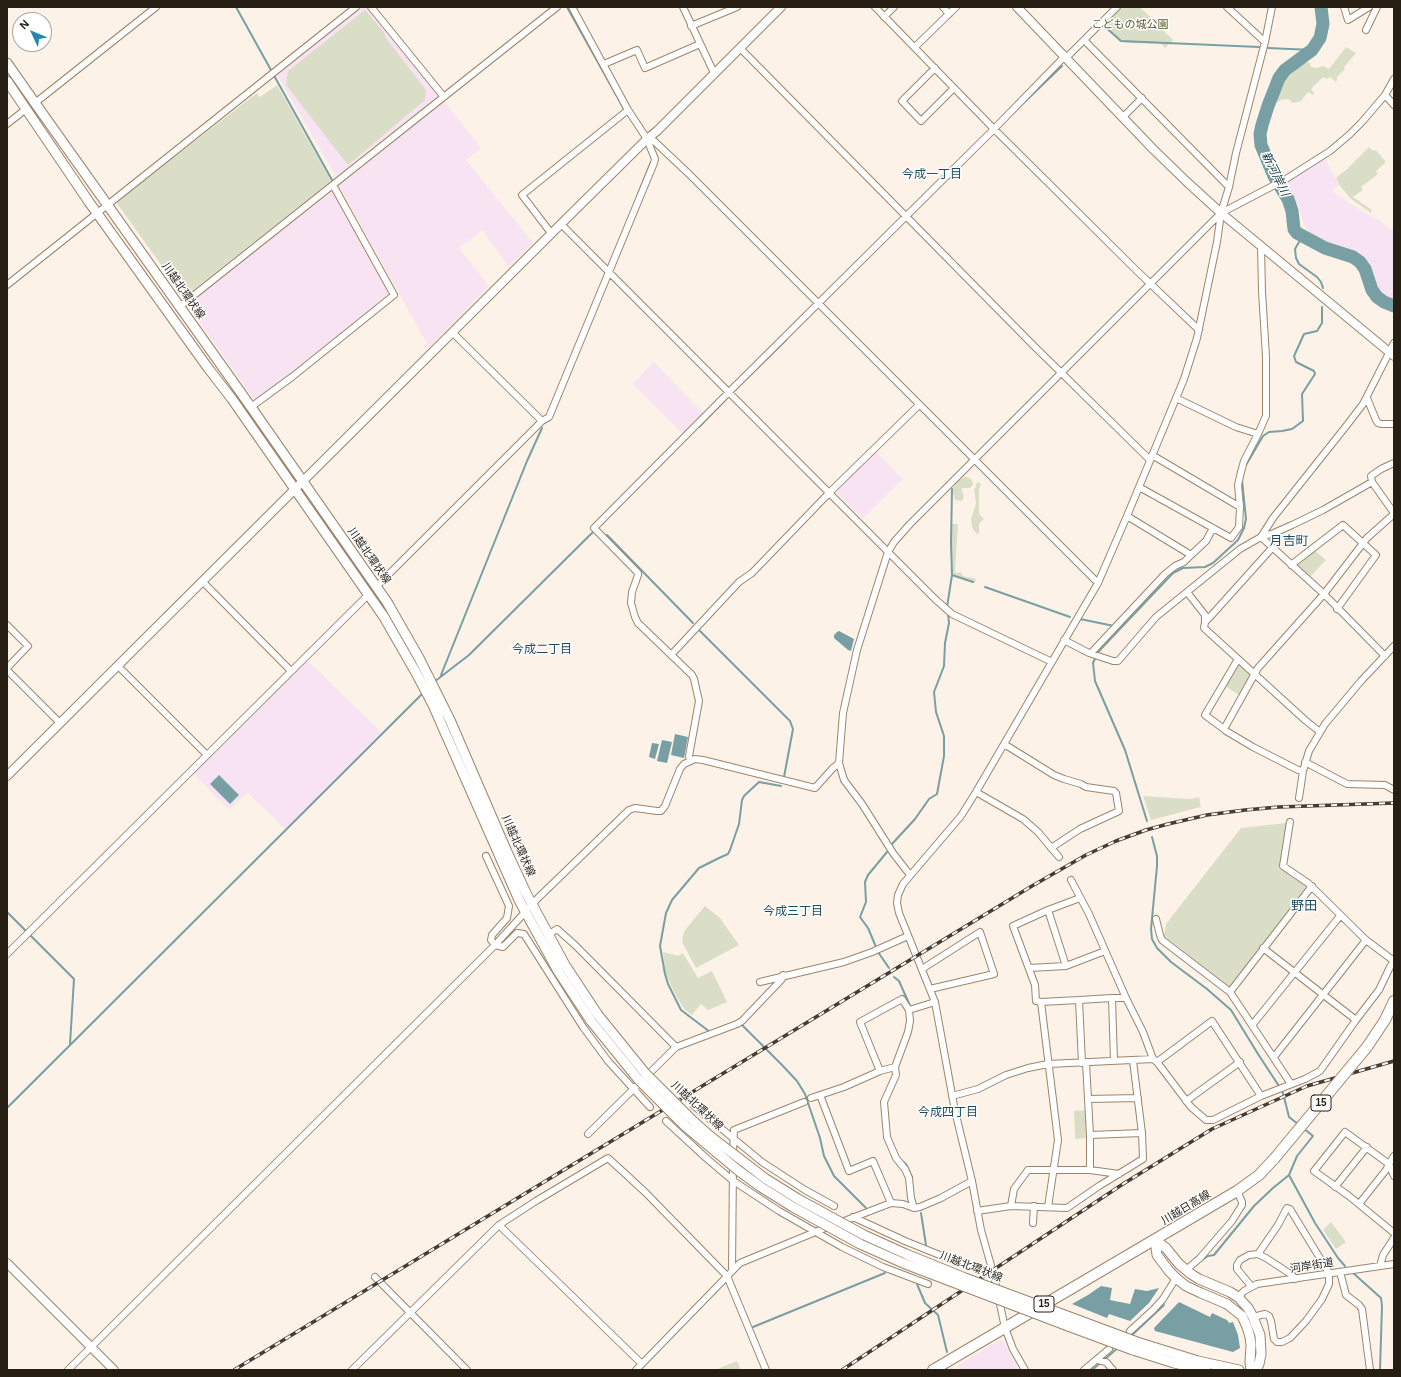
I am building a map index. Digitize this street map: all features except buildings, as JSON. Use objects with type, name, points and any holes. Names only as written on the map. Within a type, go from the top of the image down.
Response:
[{"type":"main road","name":"川越北環状線","points":[[7,63],[251,407],[387,602],[419,658],[450,720],[506,852],[532,905],[595,1018]]},
{"type":"main road","name":"川越北環状線","points":[[7,81],[98,213],[208,368],[232,399],[384,617],[433,705],[525,912],[558,971],[595,1018],[638,1079],[685,1126],[739,1171],[793,1207],[860,1244],[903,1263],[1060,1324],[1135,1346],[1238,1370]]},
{"type":"main road","name":"川越日高線","points":[[933,1370],[1237,1191],[1259,1175],[1367,1047],[1385,1020],[1394,1001]]},
{"type":"main road","points":[[1155,1240],[1166,1248],[1186,1270],[1199,1279],[1238,1297],[1248,1308],[1260,1335],[1261,1345],[1259,1364],[1256,1370]]},
{"type":"main road","points":[[1155,1240],[1157,1255],[1176,1278],[1186,1286],[1227,1304],[1242,1316],[1250,1337],[1251,1370]]},
{"type":"main road","name":"川越北環状線","points":[[1135,1346],[1174,1363],[1206,1370]]},
{"type":"street","points":[[35,104],[156,7]]},
{"type":"street","points":[[7,285],[356,7]]},
{"type":"street","points":[[371,7],[444,97]]},
{"type":"street","points":[[179,307],[557,7]]},
{"type":"street","points":[[376,587],[542,421],[549,417],[607,270],[655,159],[647,139],[628,110],[572,7]]},
{"type":"street","points":[[683,7],[714,73]]},
{"type":"street","points":[[692,26],[737,7]]},
{"type":"street","points":[[7,776],[551,233],[657,131],[781,7]]},
{"type":"street","points":[[875,7],[994,129],[1150,284],[1199,330]]},
{"type":"street","points":[[884,17],[894,7]]},
{"type":"street","points":[[943,7],[949,14]]},
{"type":"street","points":[[915,47],[956,7]]},
{"type":"street","points":[[1017,7],[1176,171],[1221,213],[1392,354]]},
{"type":"street","points":[[690,761],[689,756],[698,708],[698,694],[692,675],[643,628],[635,617],[631,597],[634,582],[638,573],[594,528],[1116,7]]},
{"type":"street","points":[[1227,7],[1265,42]]},
{"type":"street","points":[[1025,1370],[1013,1348],[1005,1328],[994,1276],[977,1211],[972,1181],[952,1096],[935,1002],[899,914],[897,900],[899,890],[910,875],[961,816],[976,792],[1098,584],[1127,516],[1184,379],[1199,330],[1217,242],[1221,213],[1265,42],[1272,7]]},
{"type":"street","points":[[1344,7],[1348,20],[1369,7]]},
{"type":"street","points":[[1366,30],[1378,7]]},
{"type":"street","points":[[1084,40],[1229,186]]},
{"type":"street","points":[[604,64],[637,50],[645,68],[700,44]]},
{"type":"street","points":[[740,48],[1062,372],[1151,458],[1240,507]]},
{"type":"street","points":[[935,68],[902,101],[921,121],[954,88]]},
{"type":"street","points":[[910,875],[893,853],[862,804],[844,780],[839,764],[844,713],[857,650],[888,552],[894,542],[910,524],[1221,213],[1286,179],[1325,154],[1349,135],[1385,95],[1394,79]]},
{"type":"street","points":[[1385,95],[1394,105]]},
{"type":"street","points":[[1123,117],[1142,98]]},
{"type":"street","points":[[7,124],[26,109]]},
{"type":"street","points":[[551,233],[522,195],[628,110]]},
{"type":"street","points":[[647,139],[654,141],[668,154],[1098,584]]},
{"type":"street","points":[[251,407],[292,377],[394,295],[333,184]]},
{"type":"street","points":[[561,224],[943,606],[952,614],[1052,662]]},
{"type":"street","points":[[1231,538],[1239,527],[1240,507],[1238,485],[1240,472],[1266,416],[1266,357],[1261,246]]},
{"type":"street","points":[[452,332],[542,421]]},
{"type":"street","points":[[1261,537],[1273,518],[1367,398],[1392,354],[1394,343]]},
{"type":"street","points":[[1176,398],[1236,427],[1258,434]]},
{"type":"street","points":[[1367,398],[1378,423],[1394,424]]},
{"type":"street","points":[[671,655],[739,582],[752,572],[830,492],[919,405]]},
{"type":"street","points":[[1224,729],[1258,668],[1324,594],[1366,538],[1394,514],[1372,482],[1371,476],[1394,463]]},
{"type":"street","points":[[1064,640],[1100,657],[1118,661],[1156,617],[1240,549],[1261,537],[1274,533],[1323,510],[1372,482]]},
{"type":"street","points":[[1139,487],[1231,538],[1240,549]]},
{"type":"street","points":[[1127,516],[1191,555]]},
{"type":"street","points":[[1291,564],[1343,525],[1362,544],[1376,555],[1337,609]]},
{"type":"street","points":[[1091,653],[1165,574],[1175,566],[1184,562],[1206,541],[1213,528]]},
{"type":"street","points":[[1261,537],[1324,594],[1337,609],[1385,656]]},
{"type":"street","points":[[1205,622],[1272,548]]},
{"type":"street","points":[[202,581],[291,671]]},
{"type":"street","points":[[1187,592],[1205,615],[1204,628],[1320,732]]},
{"type":"street","points":[[7,954],[368,595]]},
{"type":"street","points":[[7,625],[28,646],[7,669],[60,723]]},
{"type":"street","points":[[1299,798],[1305,762],[1309,751],[1325,724],[1394,646]]},
{"type":"street","points":[[1238,659],[1205,715],[1226,732],[1258,750],[1298,770],[1303,771]]},
{"type":"street","points":[[118,666],[207,755]]},
{"type":"street","points":[[1004,744],[1059,777],[1086,787],[1114,791],[1116,793],[1119,811],[1080,829],[1051,848]]},
{"type":"street","points":[[68,1370],[495,945],[532,905],[629,810],[635,808],[657,812],[661,810],[680,769],[684,764],[696,759],[703,760],[815,788],[833,768],[839,764]]},
{"type":"street","points":[[1305,762],[1347,784],[1385,785],[1394,790]]},
{"type":"street","points":[[976,792],[1023,819],[1038,832],[1059,857]]},
{"type":"street","points":[[1071,880],[1143,1032],[1155,1061],[1186,1101],[1206,1120],[1213,1120],[1262,1096],[1305,1079],[1320,1071],[1379,990],[1394,961],[1366,940],[1340,916],[1312,886],[1282,866],[1290,822]]},
{"type":"street","points":[[486,856],[509,906],[507,918],[492,935],[491,940],[495,945],[503,947],[517,933],[524,934],[583,1028],[608,1061],[650,1107]]},
{"type":"street","points":[[1230,992],[1312,886]]},
{"type":"street","points":[[1080,898],[1048,910],[1013,926],[1036,985],[1036,1001],[1126,998]]},
{"type":"street","points":[[1048,910],[1066,966]]},
{"type":"street","points":[[1253,1024],[1340,916]]},
{"type":"street","points":[[1156,919],[1162,940],[1230,992],[1253,1024],[1291,1084]]},
{"type":"street","points":[[548,935],[557,929],[580,950],[676,1047]]},
{"type":"street","points":[[922,970],[980,932],[994,974],[930,989]]},
{"type":"street","points":[[760,982],[784,975],[844,962],[872,952],[908,936]]},
{"type":"street","points":[[1274,1057],[1366,940]]},
{"type":"street","points":[[1263,948],[1356,1020]]},
{"type":"street","points":[[1029,968],[1066,966],[1104,951]]},
{"type":"street","points":[[588,1134],[676,1047],[742,1021],[778,984],[784,975]]},
{"type":"street","points":[[1112,998],[1114,1061]]},
{"type":"street","points":[[880,1070],[860,1022],[902,999],[909,1010],[910,1021],[908,1032],[895,1067],[896,1075],[884,1102],[887,1137],[896,1158],[906,1169],[914,1208]]},
{"type":"street","points":[[1079,1000],[1088,1099],[1090,1170]]},
{"type":"street","points":[[909,1010],[935,1002]]},
{"type":"street","points":[[1041,1002],[1058,1140],[1048,1207]]},
{"type":"street","points":[[1385,1020],[1394,1014]]},
{"type":"street","points":[[952,1096],[978,1089],[1008,1074],[1048,1064],[1155,1061],[1212,1021],[1262,1096]]},
{"type":"street","points":[[977,1211],[1012,1206],[1067,1208],[1098,1186],[1143,1159],[1142,1133],[1133,1061]]},
{"type":"street","points":[[1186,1101],[1240,1062]]},
{"type":"street","points":[[811,1098],[844,1087],[880,1070],[895,1067]]},
{"type":"street","points":[[820,1095],[849,1171],[873,1161],[891,1203]]},
{"type":"street","points":[[1088,1099],[1138,1098]]},
{"type":"street","points":[[732,1270],[732,1180],[734,1130],[804,1102]]},
{"type":"street","points":[[694,1106],[762,1162],[805,1190],[834,1206]]},
{"type":"street","points":[[666,1121],[732,1180],[779,1212],[815,1233],[883,1267],[928,1284]]},
{"type":"street","points":[[1394,1176],[1389,1164],[1345,1132],[1314,1171],[1359,1204],[1394,1233]]},
{"type":"street","points":[[1090,1135],[1142,1133]]},
{"type":"street","points":[[1335,1187],[1367,1147]]},
{"type":"street","points":[[1359,1204],[1386,1170],[1394,1156]]},
{"type":"street","points":[[352,1370],[499,1225],[608,1158],[650,1197],[727,1276],[766,1370]]},
{"type":"street","points":[[1012,1206],[1014,1189],[1028,1170],[1090,1170],[1119,1174]]},
{"type":"street","points":[[499,1225],[641,1367],[740,1263],[891,1203],[903,1204],[914,1208],[941,1198],[972,1181]]},
{"type":"street","points":[[1186,1270],[1200,1258],[1232,1221],[1242,1206],[1242,1202],[1237,1191]]},
{"type":"street","points":[[1034,1206],[1034,1223]]},
{"type":"street","points":[[1253,1317],[1265,1314],[1269,1316],[1272,1334],[1277,1342],[1282,1342],[1290,1338],[1299,1329],[1322,1299],[1329,1284],[1329,1273],[1290,1208],[1287,1208],[1278,1225],[1258,1254]]},
{"type":"street","points":[[853,1217],[905,1241],[957,1262]]},
{"type":"street","points":[[1380,1266],[1383,1255],[1394,1238]]},
{"type":"street","points":[[1251,1286],[1238,1269],[1237,1265],[1240,1260],[1249,1255],[1258,1254],[1281,1267],[1292,1275],[1294,1279]]},
{"type":"street","points":[[7,1263],[114,1370]]},
{"type":"street","name":"河岸街道","points":[[1238,1297],[1251,1286],[1263,1282],[1294,1279],[1394,1264]]},
{"type":"street","points":[[1340,1272],[1346,1295],[1359,1305],[1364,1313],[1370,1370]]},
{"type":"street","points":[[375,1277],[467,1370]]},
{"type":"street","points":[[1130,1331],[1163,1299],[1176,1278]]},
{"type":"street","points":[[1084,1370],[1098,1360],[1109,1349]]},
{"type":"street","points":[[1098,1360],[1106,1362],[1113,1370]]},
{"type":"shaded area","points":[[362,7],[366,7],[438,94],[437,97],[336,176],[277,75]]},
{"type":"shaded area","points":[[444,101],[481,148],[466,160],[533,243],[509,267],[482,230],[459,248],[489,286],[429,347],[339,186]]},
{"type":"shaded area","points":[[1325,159],[1339,185],[1332,190],[1334,193],[1377,219],[1394,232],[1394,301],[1384,295],[1377,288],[1366,267],[1356,257],[1328,246],[1309,233],[1305,227],[1297,204],[1285,182]]},
{"type":"shaded area","points":[[333,191],[390,294],[255,401],[187,304]]},
{"type":"shaded area","points":[[654,362],[703,413],[683,434],[633,384]]},
{"type":"shaded area","points":[[875,451],[903,479],[863,519],[836,492],[836,490]]},
{"type":"shaded area","points":[[307,660],[381,732],[285,829],[248,793],[231,808],[227,808],[194,773]]},
{"type":"shaded area","points":[[1000,1340],[1004,1342],[1019,1370],[956,1370],[958,1369],[957,1366]]},
{"type":"green space","name":"こどもの城公園","points":[[1121,7],[1140,7],[1173,40],[1165,48],[1161,44],[1120,42],[1103,25]]},
{"type":"green space","points":[[365,10],[384,32],[386,38],[426,90],[425,100],[348,165],[286,85],[288,71]]},
{"type":"green space","points":[[1346,47],[1356,53],[1344,67],[1345,69],[1337,77],[1336,82],[1330,77],[1327,79],[1323,77],[1311,89],[1314,93],[1313,95],[1308,92],[1301,101],[1293,103],[1287,99],[1278,102],[1274,101],[1273,96],[1276,90],[1280,88],[1286,73],[1303,63],[1309,62],[1311,67],[1317,68],[1323,66],[1329,69]]},
{"type":"green space","points":[[277,85],[331,181],[184,297],[116,202],[257,93],[260,97]]},
{"type":"green space","points":[[1369,147],[1373,151],[1376,150],[1386,162],[1376,171],[1378,174],[1361,187],[1363,190],[1353,197],[1372,210],[1371,213],[1351,199],[1340,186],[1336,178]]},
{"type":"green space","points":[[966,476],[972,480],[973,485],[970,488],[962,488],[964,496],[962,501],[955,500],[953,488],[959,480]]},
{"type":"green space","points":[[978,482],[981,484],[979,489],[979,514],[984,519],[979,524],[979,533],[977,534],[972,528],[971,519],[976,503],[974,489]]},
{"type":"green space","points":[[951,524],[958,525],[955,571],[957,573],[961,572],[962,575],[966,577],[974,578],[976,580],[974,583],[953,574],[950,547]]},
{"type":"green space","points":[[1314,550],[1326,560],[1310,577],[1297,566],[1297,563]]},
{"type":"green space","points":[[1239,664],[1250,675],[1239,695],[1225,686]]},
{"type":"green space","points":[[1143,796],[1190,799],[1199,797],[1201,807],[1151,820]]},
{"type":"green space","points":[[1286,823],[1287,825],[1283,843],[1281,866],[1307,886],[1230,987],[1164,936],[1166,924],[1241,828]]},
{"type":"green space","points":[[705,906],[720,918],[739,945],[696,968],[682,940],[684,932]]},
{"type":"green space","points":[[663,952],[678,956],[683,953],[698,978],[712,971],[727,1002],[708,1010],[701,1004],[692,1015],[685,1010],[666,975]]},
{"type":"green space","points":[[1087,1110],[1089,1138],[1075,1139],[1074,1111]]},
{"type":"green space","points":[[1331,1222],[1346,1242],[1336,1249],[1323,1230]]},
{"type":"green space","points":[[737,1361],[741,1370],[715,1370]]},
{"type":"water","points":[[839,631],[854,639],[851,651],[834,638],[834,635]]},
{"type":"water","points":[[675,734],[688,737],[684,758],[671,755]]},
{"type":"water","points":[[662,740],[672,742],[667,763],[657,761]]},
{"type":"water","points":[[652,743],[659,744],[655,759],[649,757]]},
{"type":"water","points":[[219,775],[239,795],[230,804],[210,784]]},
{"type":"water","points":[[1101,1286],[1112,1288],[1110,1300],[1130,1304],[1135,1289],[1147,1291],[1159,1288],[1149,1303],[1130,1321],[1109,1314],[1107,1318],[1072,1304]]},
{"type":"water","points":[[1179,1302],[1210,1317],[1212,1313],[1227,1320],[1229,1323],[1233,1322],[1238,1335],[1240,1348],[1233,1352],[1155,1331],[1154,1328]]},
{"type":"waterway","points":[[236,7],[332,180]]},
{"type":"waterway","points":[[567,7],[624,109]]},
{"type":"waterway","name":"新河岸川","points":[[1321,7],[1323,24],[1320,38],[1312,50],[1285,70],[1279,78],[1262,125],[1260,134],[1261,145],[1274,176],[1288,199],[1292,211],[1294,229],[1297,233],[1325,248],[1353,257],[1360,262],[1365,269],[1372,290],[1377,297],[1394,306]]},
{"type":"waterway","points":[[1102,26],[1103,25],[1121,41],[1259,47]]},
{"type":"waterway","points":[[1268,48],[1312,50]]},
{"type":"waterway","points":[[1013,113],[1062,66]]},
{"type":"waterway","points":[[638,194],[651,162]]},
{"type":"waterway","points":[[1302,237],[1295,249],[1296,258],[1299,264],[1317,277],[1323,288]]},
{"type":"waterway","points":[[1246,465],[1263,436],[1269,432],[1292,429],[1303,421],[1302,394],[1315,374],[1314,371],[1296,362],[1294,356],[1304,334],[1317,331],[1322,323],[1322,307]]},
{"type":"waterway","points":[[734,391],[786,340]]},
{"type":"waterway","points":[[699,427],[729,396]]},
{"type":"waterway","points":[[441,675],[527,461],[542,428]]},
{"type":"waterway","points":[[1147,821],[1125,750],[1095,681],[1093,663],[1098,652],[1173,573],[1183,568],[1205,567],[1213,563],[1238,540],[1244,528],[1246,519],[1242,480]]},
{"type":"waterway","points":[[947,607],[952,575],[952,489]]},
{"type":"waterway","points":[[434,682],[469,655],[593,532]]},
{"type":"waterway","points":[[607,535],[693,623]]},
{"type":"waterway","points":[[952,575],[973,582]]},
{"type":"waterway","points":[[985,587],[1070,617]]},
{"type":"waterway","points":[[892,844],[915,819],[929,799],[937,794],[944,756],[944,736],[936,712],[934,692],[944,666],[945,643],[949,623],[948,613]]},
{"type":"waterway","points":[[1080,619],[1114,626]]},
{"type":"waterway","points":[[699,630],[790,721],[793,729],[784,777]]},
{"type":"waterway","points":[[7,1108],[424,692]]},
{"type":"waterway","points":[[710,1032],[681,1010],[668,984],[660,946],[666,913],[672,900],[699,868],[728,854],[739,824],[742,800],[744,796],[759,782],[781,786]]},
{"type":"waterway","points":[[1152,837],[1157,856],[1151,929],[1152,939],[1157,948],[1171,962],[1207,989],[1231,1010],[1283,1093],[1289,1117],[1298,1124]]},
{"type":"waterway","points":[[876,947],[868,928],[860,917],[866,902],[865,882],[868,875],[887,852]]},
{"type":"waterway","points":[[7,912],[74,979],[70,1044]]},
{"type":"waterway","points":[[878,952],[889,968]]},
{"type":"waterway","points":[[894,977],[899,981],[911,1008]]},
{"type":"waterway","points":[[912,1010],[912,1019]]},
{"type":"waterway","points":[[742,1025],[797,1081],[805,1094],[820,1138],[824,1156],[834,1176],[866,1208]]},
{"type":"waterway","points":[[1202,1260],[1208,1256],[1214,1255],[1254,1206],[1289,1175],[1297,1156],[1313,1136],[1303,1128]]},
{"type":"waterway","points":[[902,1161],[906,1164],[912,1177]]},
{"type":"waterway","points":[[1289,1175],[1315,1223],[1345,1266]]},
{"type":"waterway","points":[[921,1213],[926,1245]]},
{"type":"waterway","points":[[1352,1272],[1381,1298],[1380,1370]]},
{"type":"waterway","points":[[753,1327],[885,1273]]},
{"type":"waterway","points":[[917,1284],[925,1303],[938,1315],[947,1352]]},
{"type":"waterway","points":[[1131,1336],[1164,1305]]},
{"type":"waterway","points":[[1092,1370],[1119,1347]]},
{"type":"railway","points":[[234,1370],[1032,886],[1086,855],[1116,841],[1146,830],[1207,815],[1279,807],[1394,803]]},
{"type":"railway","points":[[842,1370],[1123,1184],[1212,1129],[1307,1086],[1394,1061]]},
{"type":"district","name":"今成一丁目","points":[[932,175]]},
{"type":"district","name":"月吉町","points":[[1289,541]]},
{"type":"district","name":"今成二丁目","points":[[542,650]]},
{"type":"district","name":"野田","points":[[1304,906]]},
{"type":"district","name":"今成三丁目","points":[[793,912]]},
{"type":"district","name":"今成四丁目","points":[[948,1113]]}]
